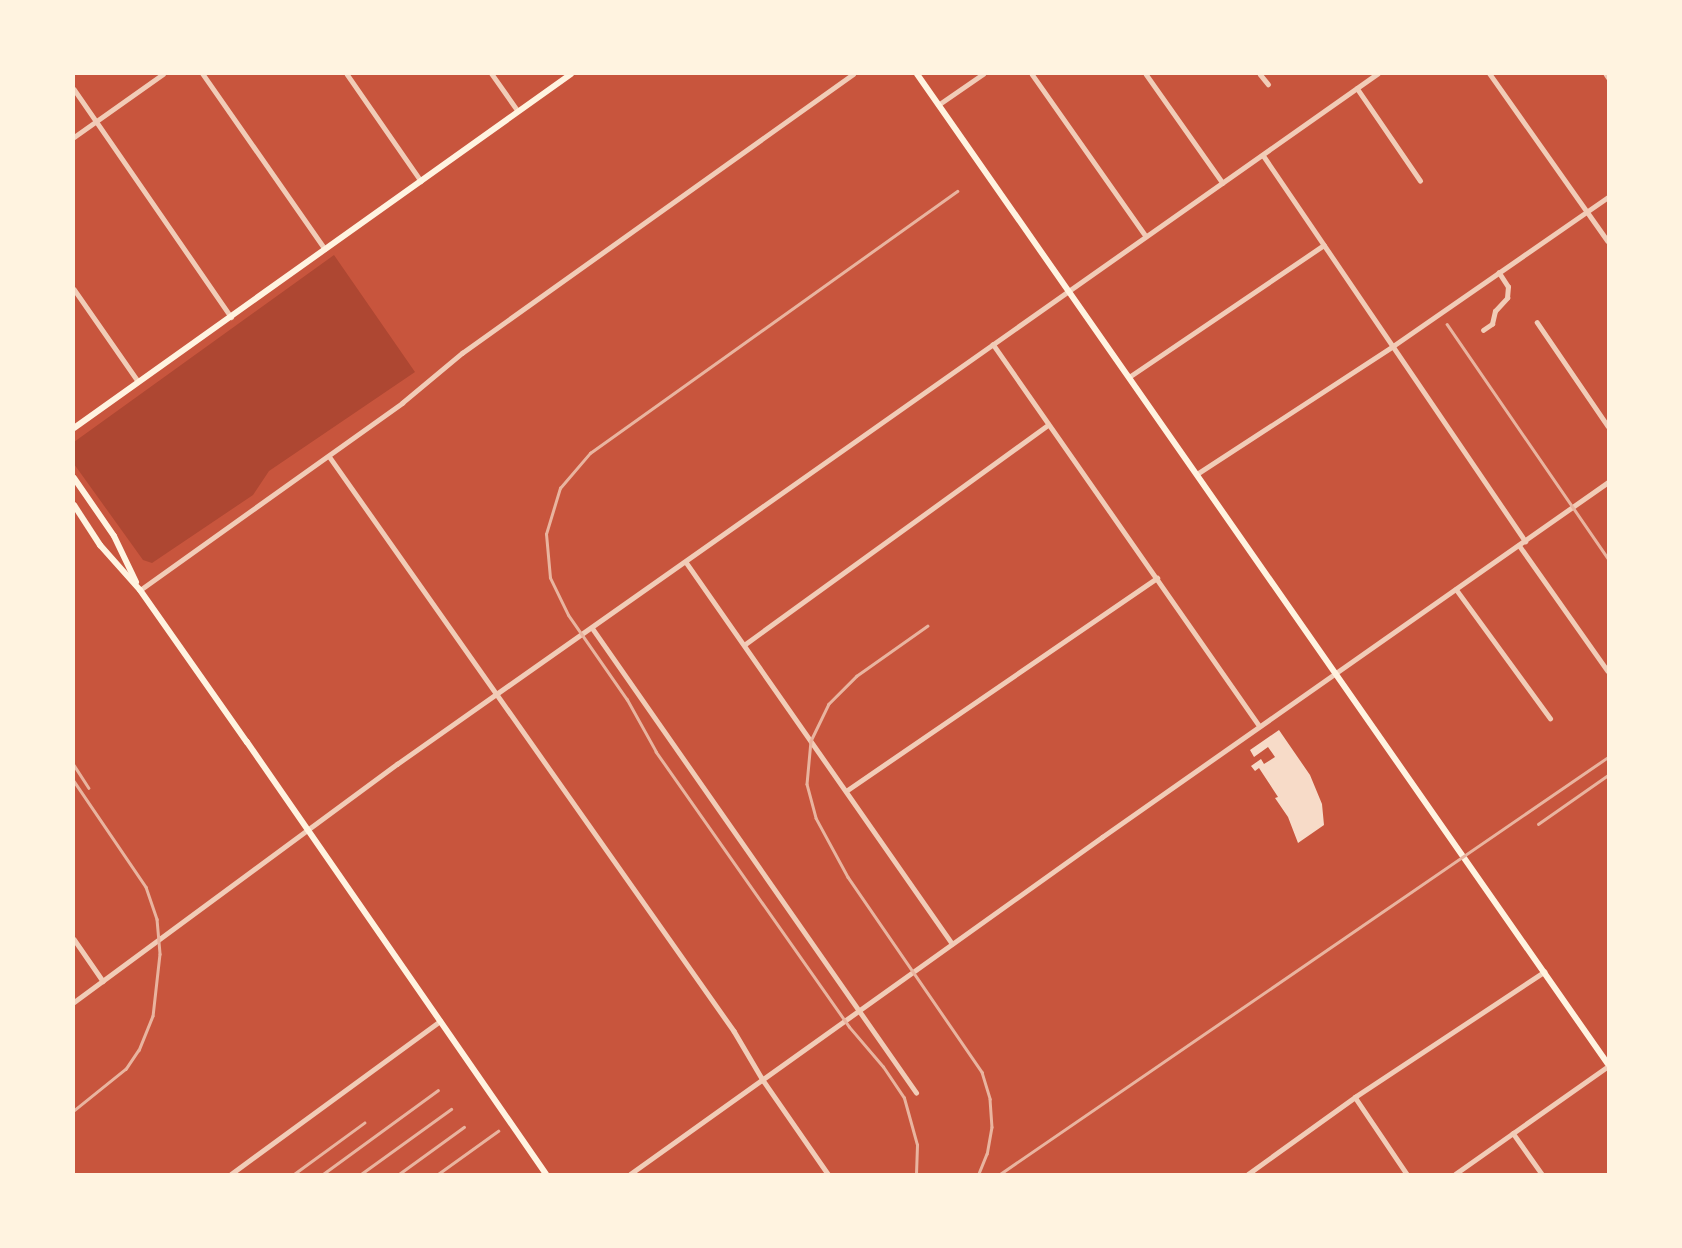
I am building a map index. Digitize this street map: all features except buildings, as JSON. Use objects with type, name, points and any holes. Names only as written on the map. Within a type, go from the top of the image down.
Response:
[{"type":"main road","points":[[74,428],[571,74]]},
{"type":"main road","points":[[917,74],[1608,1065]]},
{"type":"main road","points":[[74,478],[114,537],[140,590]]},
{"type":"main road","points":[[74,505],[100,545],[140,590],[546,1174]]},
{"type":"street","points":[[74,137],[163,74]]},
{"type":"street","points":[[203,74],[325,249]]},
{"type":"street","points":[[347,74],[421,181]]},
{"type":"street","points":[[492,74],[519,111]]},
{"type":"street","points":[[140,590],[402,403],[462,352],[853,74]]},
{"type":"street","points":[[938,105],[983,74]]},
{"type":"street","points":[[1032,74],[1146,236]]},
{"type":"street","points":[[1146,74],[1223,183]]},
{"type":"street","points":[[1260,74],[1268,84]]},
{"type":"street","points":[[74,1002],[497,693],[593,629],[1377,74]]},
{"type":"street","points":[[1490,74],[1608,241]]},
{"type":"street","points":[[1357,88],[1420,180]]},
{"type":"street","points":[[74,89],[231,317]]},
{"type":"street","points":[[1263,155],[1525,541]]},
{"type":"street","points":[[1196,475],[1393,346],[1608,197]]},
{"type":"street","points":[[1129,377],[1324,246]]},
{"type":"street","points":[[1483,330],[1492,324],[1495,311],[1507,298],[1508,287],[1499,273]]},
{"type":"street","points":[[74,289],[138,381]]},
{"type":"street","points":[[1537,322],[1608,426]]},
{"type":"street","points":[[993,344],[1259,726]]},
{"type":"street","points":[[744,645],[1048,425]]},
{"type":"street","points":[[329,456],[734,1031],[763,1080],[828,1174]]},
{"type":"street","points":[[630,1174],[952,943],[1608,482]]},
{"type":"street","points":[[1519,545],[1608,671]]},
{"type":"street","points":[[686,562],[952,943]]},
{"type":"street","points":[[846,791],[1157,578]]},
{"type":"street","points":[[1456,589],[1549,719]]},
{"type":"street","points":[[593,629],[915,1092]]},
{"type":"street","points":[[74,939],[103,981]]},
{"type":"street","points":[[1248,1174],[1355,1097],[1544,972]]},
{"type":"street","points":[[231,1174],[440,1021]]},
{"type":"street","points":[[1455,1174],[1608,1065]]},
{"type":"street","points":[[1355,1097],[1408,1174]]},
{"type":"street","points":[[1513,1133],[1542,1174]]},
{"type":"shaded area","points":[[334,255],[415,372],[269,471],[253,495],[152,563],[143,560],[74,464],[74,442]]},
{"type":"railway","points":[[916,1174],[917,1145],[904,1098],[883,1067],[849,1027],[656,752],[627,700],[568,615],[550,578],[546,534],[560,488],[590,453],[957,191]]},
{"type":"railway","points":[[1447,324],[1608,558]]},
{"type":"railway","points":[[928,626],[857,676],[829,704],[811,741],[807,784],[816,818],[848,877],[982,1072],[990,1099],[992,1127],[987,1154],[979,1174]]},
{"type":"railway","points":[[1000,1174],[1608,757]]},
{"type":"railway","points":[[74,765],[89,788]]},
{"type":"railway","points":[[1538,824],[1608,775]]},
{"type":"railway","points":[[74,781],[146,887],[157,919],[160,954],[153,1016],[139,1050],[126,1069],[74,1111]]},
{"type":"railway","points":[[323,1174],[438,1090]]},
{"type":"railway","points":[[361,1174],[451,1109]]},
{"type":"railway","points":[[294,1174],[364,1123]]},
{"type":"railway","points":[[399,1174],[464,1127]]},
{"type":"railway","points":[[438,1174],[498,1131]]}]
